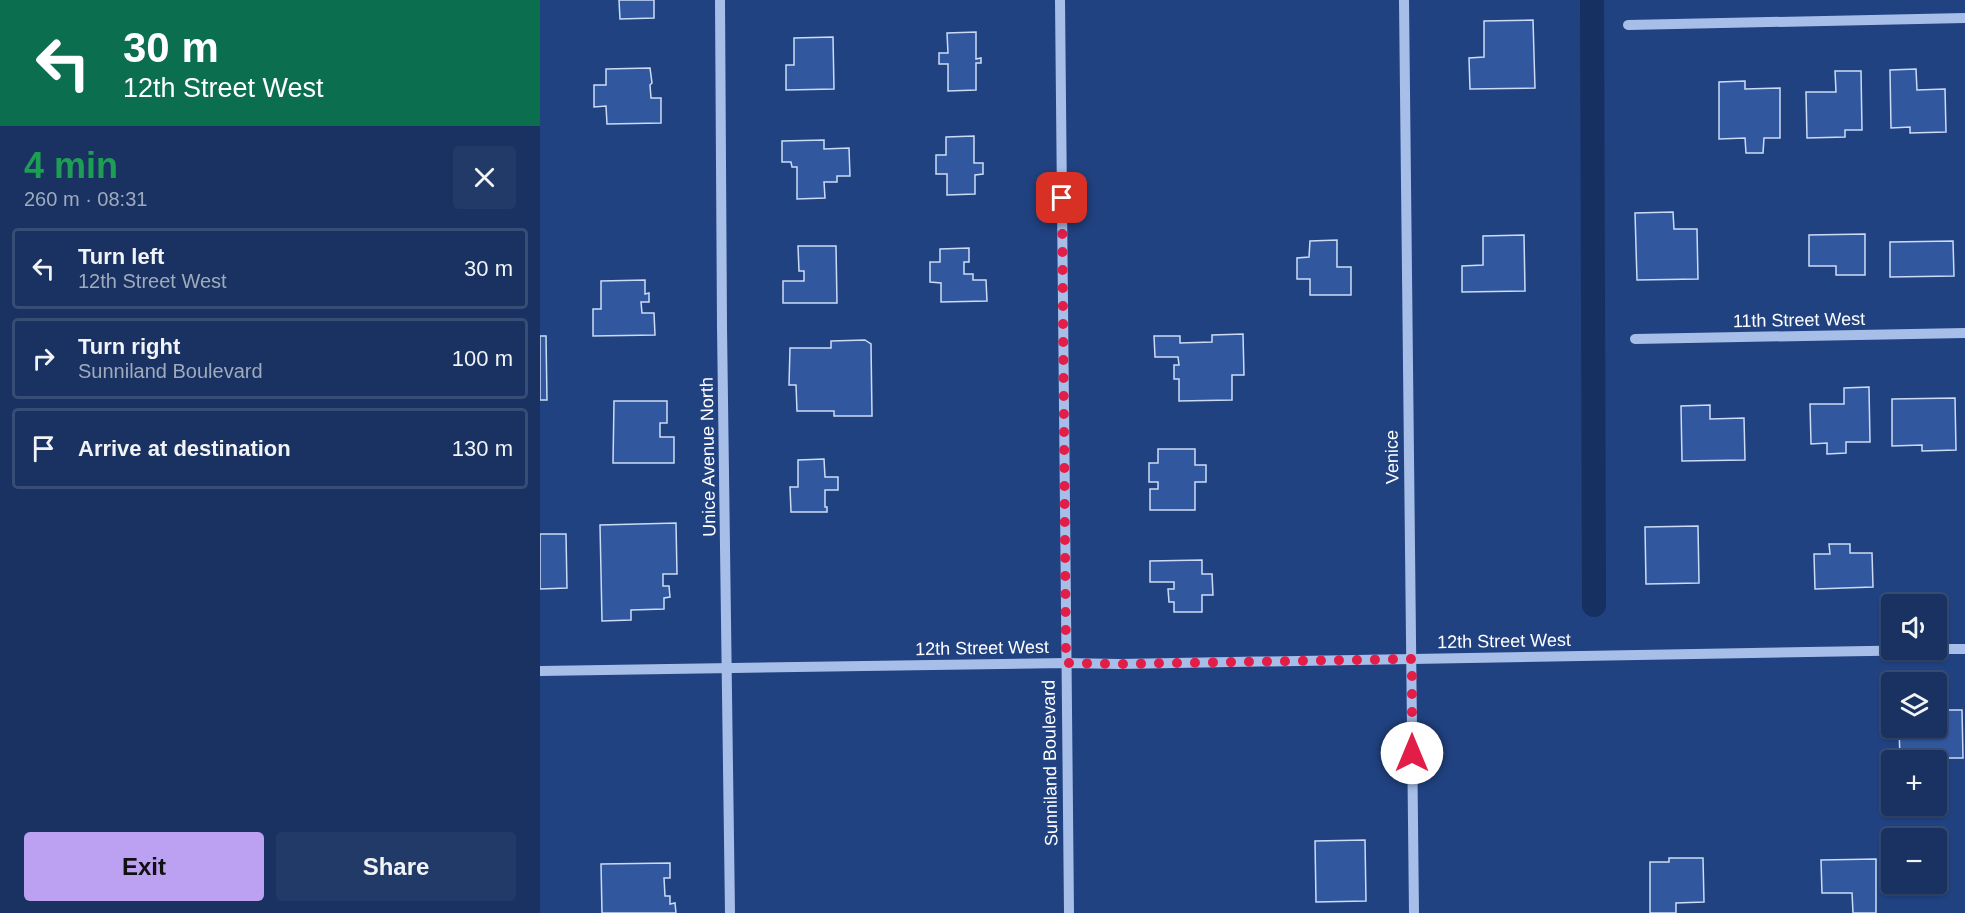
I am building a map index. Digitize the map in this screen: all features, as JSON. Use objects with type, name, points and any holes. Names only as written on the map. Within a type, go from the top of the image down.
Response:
[{"type":"street","name":"Unice Avenue North","points":[[720,0],[730,913]]},
{"type":"street","name":"Sunniland Boulevard","points":[[1060,0],[1069,913]]},
{"type":"street","name":"Venice","points":[[1404,0],[1414,913]]},
{"type":"street","points":[[1628,25],[1965,18]]},
{"type":"street","name":"11th Street West","points":[[1635,339],[1965,333]]},
{"type":"street","points":[[1947,649],[1965,649]]},
{"type":"street","name":"12th Street West","points":[[540,671],[1881,651]]},
{"type":"building","points":[[619,0],[654,0],[654,18],[620,19]]},
{"type":"building","points":[[1533,20],[1535,88],[1470,89],[1469,58],[1484,57],[1484,21]]},
{"type":"building","points":[[976,32],[976,59],[981,58],[981,63],[976,63],[976,90],[948,91],[948,64],[939,64],[939,53],[948,53],[947,33]]},
{"type":"building","points":[[833,37],[834,89],[786,90],[786,65],[794,65],[794,38]]},
{"type":"building","points":[[650,68],[651,98],[661,98],[661,123],[607,124],[606,106],[594,107],[594,85],[606,85],[606,69]]},
{"type":"building","points":[[1916,69],[1917,90],[1945,89],[1946,132],[1910,133],[1910,127],[1891,128],[1890,70]]},
{"type":"building","points":[[1835,71],[1861,71],[1862,130],[1845,130],[1845,137],[1807,138],[1806,92],[1836,92]]},
{"type":"building","points":[[1745,81],[1745,89],[1780,88],[1780,138],[1764,138],[1763,153],[1746,153],[1745,138],[1719,139],[1719,82]]},
{"type":"building","points":[[974,136],[974,163],[983,163],[983,174],[975,175],[975,194],[947,195],[947,174],[936,174],[936,155],[946,155],[946,137]]},
{"type":"building","points":[[824,140],[824,149],[849,148],[850,176],[837,176],[837,182],[824,182],[825,198],[797,199],[797,167],[792,167],[791,162],[782,162],[782,141]]},
{"type":"building","points":[[1673,212],[1674,229],[1697,229],[1698,279],[1637,280],[1635,213]]},
{"type":"building","points":[[1865,234],[1865,275],[1836,275],[1836,266],[1809,266],[1809,235]]},
{"type":"building","points":[[1524,235],[1525,291],[1462,292],[1462,266],[1483,265],[1483,236]]},
{"type":"building","points":[[1337,240],[1337,267],[1351,267],[1351,295],[1310,295],[1310,279],[1297,279],[1297,258],[1309,257],[1310,241]]},
{"type":"building","points":[[1953,241],[1954,276],[1890,277],[1890,242]]},
{"type":"building","points":[[798,246],[836,246],[837,303],[783,303],[783,281],[804,281],[804,271],[799,271]]},
{"type":"building","points":[[969,248],[969,262],[964,262],[964,274],[973,274],[973,280],[986,280],[987,301],[941,302],[941,283],[930,282],[930,262],[940,262],[940,249]]},
{"type":"building","points":[[645,280],[645,294],[649,293],[649,302],[641,302],[642,313],[654,313],[655,335],[593,336],[593,309],[601,309],[601,281]]},
{"type":"building","points":[[1243,334],[1244,375],[1232,375],[1232,400],[1179,401],[1179,379],[1174,379],[1174,365],[1179,365],[1178,357],[1155,357],[1154,336],[1180,336],[1180,343],[1212,342],[1212,335]]},
{"type":"building","points":[[540,336],[546,336],[547,400],[540,400]]},
{"type":"building","points":[[865,340],[871,344],[872,416],[834,416],[834,411],[797,411],[796,385],[789,385],[790,348],[831,348],[831,341]]},
{"type":"building","points":[[1869,387],[1870,442],[1846,442],[1846,453],[1827,454],[1827,443],[1811,444],[1810,404],[1844,404],[1844,388]]},
{"type":"building","points":[[1955,398],[1956,450],[1922,451],[1922,445],[1892,446],[1892,399]]},
{"type":"building","points":[[614,401],[667,401],[667,423],[660,423],[660,437],[674,437],[674,463],[613,463]]},
{"type":"building","points":[[1710,405],[1710,419],[1744,418],[1745,460],[1682,461],[1681,406]]},
{"type":"building","points":[[1158,449],[1195,449],[1195,465],[1206,465],[1206,482],[1195,482],[1195,510],[1150,510],[1150,489],[1158,489],[1158,482],[1149,482],[1149,463],[1158,463]]},
{"type":"building","points":[[824,459],[825,477],[838,477],[838,490],[825,490],[827,512],[791,512],[790,487],[798,487],[798,460]]},
{"type":"building","points":[[676,523],[677,574],[663,574],[663,586],[669,586],[670,597],[664,598],[664,609],[631,610],[631,620],[602,621],[600,525]]},
{"type":"building","points":[[1698,526],[1699,583],[1646,584],[1645,527]]},
{"type":"building","points":[[540,534],[566,534],[567,588],[540,589]]},
{"type":"building","points":[[1829,544],[1850,544],[1850,553],[1872,553],[1873,587],[1815,589],[1814,554],[1830,554]]},
{"type":"building","points":[[1202,560],[1202,574],[1212,574],[1213,595],[1202,595],[1202,612],[1174,612],[1174,602],[1169,602],[1168,589],[1174,589],[1174,582],[1150,582],[1150,561]]},
{"type":"building","points":[[1947,710],[1962,710],[1963,758],[1948,758],[1947,767],[1947,750],[1900,750],[1899,738],[1947,738]]},
{"type":"building","points":[[1365,840],[1366,901],[1316,902],[1315,841]]},
{"type":"building","points":[[1669,858],[1703,858],[1704,902],[1676,903],[1676,913],[1650,913],[1650,862],[1669,862]]},
{"type":"building","points":[[1876,859],[1876,913],[1853,913],[1852,893],[1822,893],[1821,860]]},
{"type":"building","points":[[670,863],[670,878],[664,878],[665,896],[670,896],[670,904],[675,903],[676,913],[602,913],[601,864]]},
{"type":"waterway","points":[[1592,0],[1594,605]]},
{"type":"route","points":[[1062,198],[1066,663],[1412,659],[1412,753]]}]
